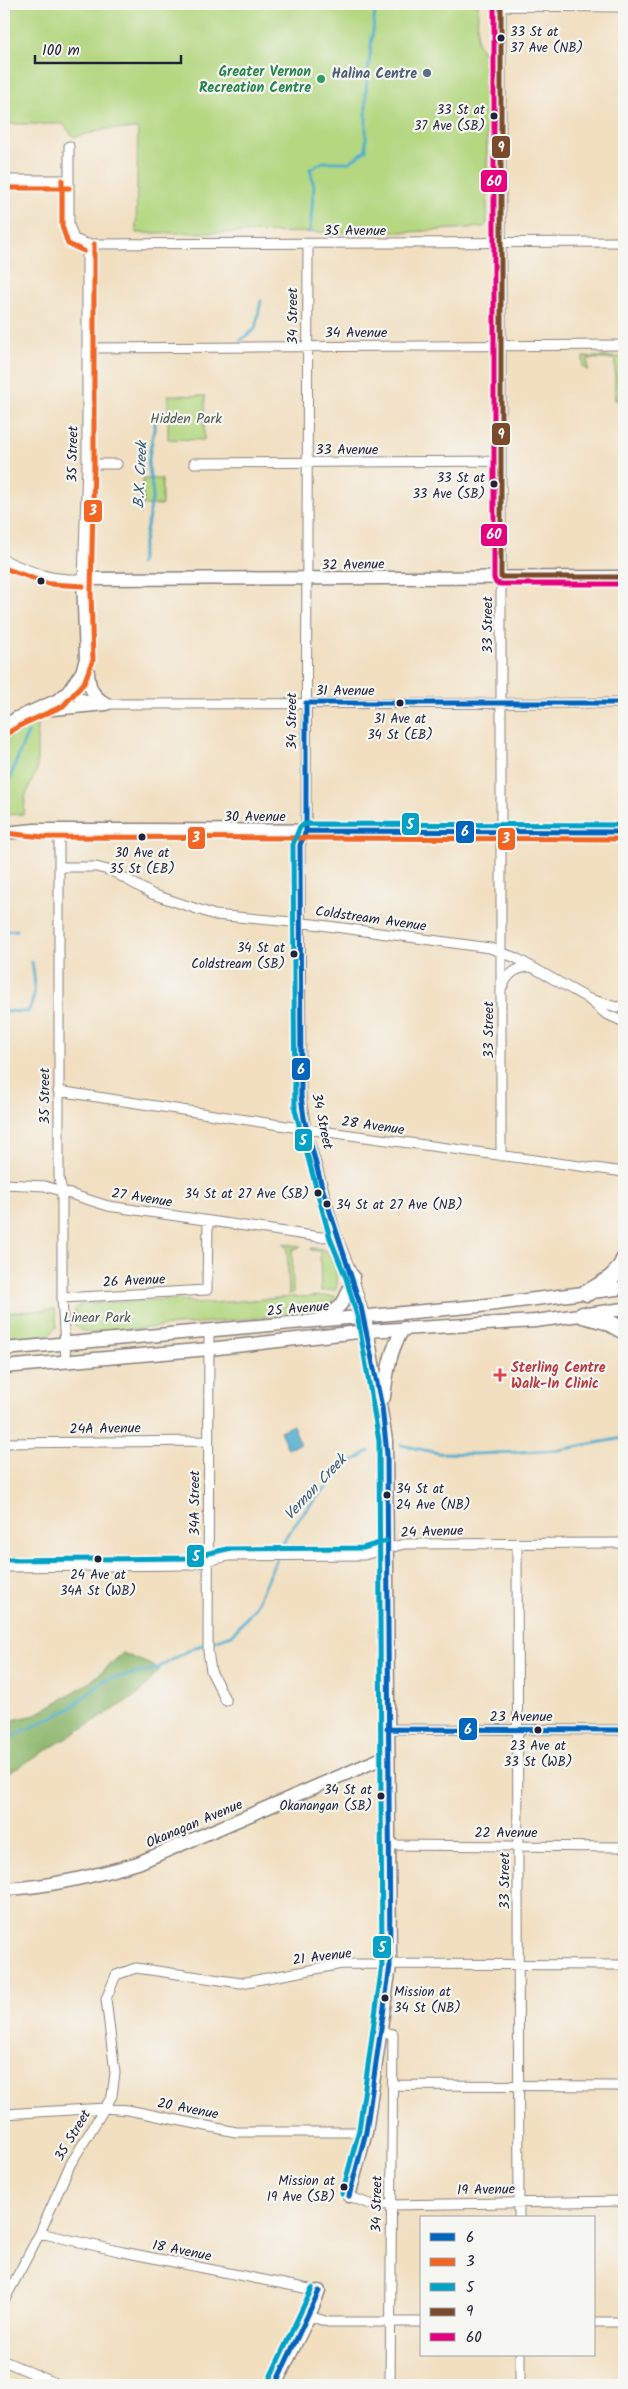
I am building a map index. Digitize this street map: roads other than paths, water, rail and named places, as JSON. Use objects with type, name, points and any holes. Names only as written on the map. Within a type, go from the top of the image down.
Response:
[{"type":"highway","points":[[587,1293],[612,1278],[621,1268],[624,1260]]},
{"type":"highway","points":[[583,1315],[606,1321],[624,1331]]},
{"type":"street","points":[[501,5],[624,7]]},
{"type":"street","name":"33 Street","points":[[501,5],[501,1156]]},
{"type":"street","points":[[69,146],[69,225],[74,239],[87,244]]},
{"type":"street","points":[[4,180],[69,180]]},
{"type":"street","name":"35 Avenue","points":[[87,244],[624,242]]},
{"type":"street","name":"35 Street","points":[[4,727],[17,718],[58,700],[68,692],[82,672],[86,659],[83,580],[87,464],[87,244]]},
{"type":"street","name":"34 Street","points":[[308,244],[306,831],[300,846],[301,1096],[306,1129],[337,1236],[353,1276],[365,1317],[383,1410],[387,1454],[387,1756],[390,1966],[366,2132],[349,2196]]},
{"type":"street","name":"34 Avenue","points":[[88,348],[624,345]]},
{"type":"street","name":"33 Avenue","points":[[194,463],[501,461]]},
{"type":"street","points":[[87,464],[117,464]]},
{"type":"street","points":[[4,560],[42,577],[58,580],[83,580]]},
{"type":"street","name":"32 Avenue","points":[[83,580],[624,577]]},
{"type":"street","points":[[86,659],[91,691],[95,697],[106,704]]},
{"type":"street","name":"31 Avenue","points":[[68,692],[83,699],[106,704],[624,703]]},
{"type":"street","points":[[35,710],[71,709],[106,704]]},
{"type":"street","name":"30 Avenue","points":[[4,825],[35,830]]},
{"type":"street","name":"30 Avenue","points":[[4,833],[35,830],[624,832]]},
{"type":"street","name":"35 Street","points":[[59,830],[59,1178],[62,1191],[62,1298],[66,1361]]},
{"type":"street","name":"Coldstream Avenue","points":[[59,867],[96,867],[112,871],[152,894],[215,915],[300,923],[502,951],[587,998],[606,1014],[624,1022]]},
{"type":"street","points":[[502,987],[506,978],[513,972],[522,967],[531,966]]},
{"type":"street","name":"Coldstream Avenue","points":[[587,998],[616,1007],[624,1006]]},
{"type":"street","name":"28 Avenue","points":[[58,1092],[306,1129],[624,1172]]},
{"type":"street","name":"27 Avenue","points":[[4,1184],[45,1186],[108,1206],[320,1237],[337,1236]]},
{"type":"street","name":"26 Avenue","points":[[62,1298],[207,1290],[208,1221]]},
{"type":"street","points":[[314,1321],[337,1310],[345,1300],[353,1276]]},
{"type":"street","name":"25 Avenue","points":[[4,1349],[365,1317],[624,1288]]},
{"type":"street","points":[[4,1367],[209,1349],[367,1331],[535,1321],[624,1309]]},
{"type":"street","points":[[383,1410],[387,1372],[395,1342],[404,1328]]},
{"type":"street","name":"34A Street","points":[[209,1331],[207,1441],[208,1651],[211,1672],[226,1702]]},
{"type":"street","name":"24A Avenue","points":[[4,1443],[207,1441]]},
{"type":"street","name":"24 Avenue","points":[[4,1567],[188,1565],[228,1556],[364,1554],[404,1544],[624,1543]]},
{"type":"street","name":"33 Street","points":[[517,1544],[519,2216]]},
{"type":"street","name":"23 Avenue","points":[[387,1728],[624,1730]]},
{"type":"street","name":"Okanagan Avenue","points":[[4,1889],[35,1887],[98,1874],[138,1863],[387,1756]]},
{"type":"street","name":"22 Avenue","points":[[388,1845],[624,1847]]},
{"type":"street","name":"21 Avenue","points":[[116,1976],[136,1968],[241,1983],[342,1964],[390,1966],[624,1965]]},
{"type":"street","name":"35 Street","points":[[4,2301],[40,2233],[70,2165],[112,2096],[115,2073],[106,1999],[116,1976]]},
{"type":"street","name":"34 Street","points":[[381,2032],[393,2034],[390,2385]]},
{"type":"street","points":[[392,2085],[621,2086]]},
{"type":"street","name":"20 Avenue","points":[[4,2114],[105,2108],[128,2110],[236,2132],[366,2132]]},
{"type":"street","name":"19 Avenue","points":[[349,2196],[369,2204],[391,2205],[624,2201]]},
{"type":"street","name":"18 Avenue","points":[[40,2233],[123,2252],[319,2291]]},
{"type":"street","points":[[275,2385],[309,2316],[319,2291]]},
{"type":"street","points":[[309,2316],[328,2322],[420,2322]]},
{"type":"street","points":[[596,2322],[624,2322]]},
{"type":"street","points":[[520,2356],[520,2385]]},
{"type":"street","points":[[4,2361],[60,2385]]},
{"type":"water","points":[[293,1425],[300,1444],[288,1449],[280,1431]]},
{"type":"waterway","name":"B.X. Creek","points":[[310,232],[314,186],[310,169],[323,162],[350,162],[366,150],[366,90],[376,4]]},
{"type":"waterway","name":"B.X. Creek","points":[[240,341],[255,329],[261,301]]},
{"type":"waterway","name":"B.X. Creek","points":[[140,564],[153,494],[148,463],[156,418]]},
{"type":"waterway","name":"B.X. Creek","points":[[4,793],[28,733]]},
{"type":"waterway","name":"B.X. Creek","points":[[4,931],[17,930]]},
{"type":"waterway","name":"B.X. Creek","points":[[4,1011],[28,1012],[33,1000],[34,975],[32,962]]},
{"type":"waterway","name":"Vernon Creek","points":[[401,1445],[438,1453],[476,1454],[559,1450],[623,1438]]},
{"type":"waterway","name":"Vernon Creek","points":[[4,1740],[68,1710],[105,1680],[156,1669],[193,1648],[232,1635],[254,1609],[287,1535],[307,1508],[348,1464],[369,1451]]},
{"type":"place","name":"33 St at 37 Ave (NB)","points":[[501,38]]},
{"type":"place","name":"Halina Centre","points":[[427,73]]},
{"type":"place","name":"Greater Vernon Recreation Centre","points":[[321,79]]},
{"type":"place","name":"33 St at 37 Ave (SB)","points":[[494,116]]},
{"type":"place","name":"33 St at 33 Ave (SB)","points":[[494,484]]},
{"type":"place","name":"31 Ave at 34 St (EB)","points":[[400,703]]},
{"type":"place","name":"30 Ave at 35 St (EB)","points":[[142,837]]},
{"type":"place","name":"34 St at Coldstream (SB)","points":[[294,954]]},
{"type":"place","name":"34 St at 27 Ave (SB)","points":[[318,1193]]},
{"type":"place","name":"34 St at 27 Ave (NB)","points":[[327,1204]]},
{"type":"place","name":"Sterling Centre Walk-In Clinic","points":[[500,1375]]},
{"type":"place","name":"34 St at 24 Ave (NB)","points":[[387,1495]]},
{"type":"place","name":"24 Ave at 34A St (WB)","points":[[98,1559]]},
{"type":"place","name":"23 Ave at 33 St (WB)","points":[[538,1730]]},
{"type":"place","name":"34 St at Okanangan (SB)","points":[[381,1796]]},
{"type":"place","name":"Mission at 34 St (NB)","points":[[385,1998]]},
{"type":"place","name":"Mission at 19 Ave (SB)","points":[[344,2187]]},
{"type":"park label","name":"Hidden Park","points":[[186,418]]},
{"type":"park label","name":"Linear Park","points":[[97,1317]]}]
